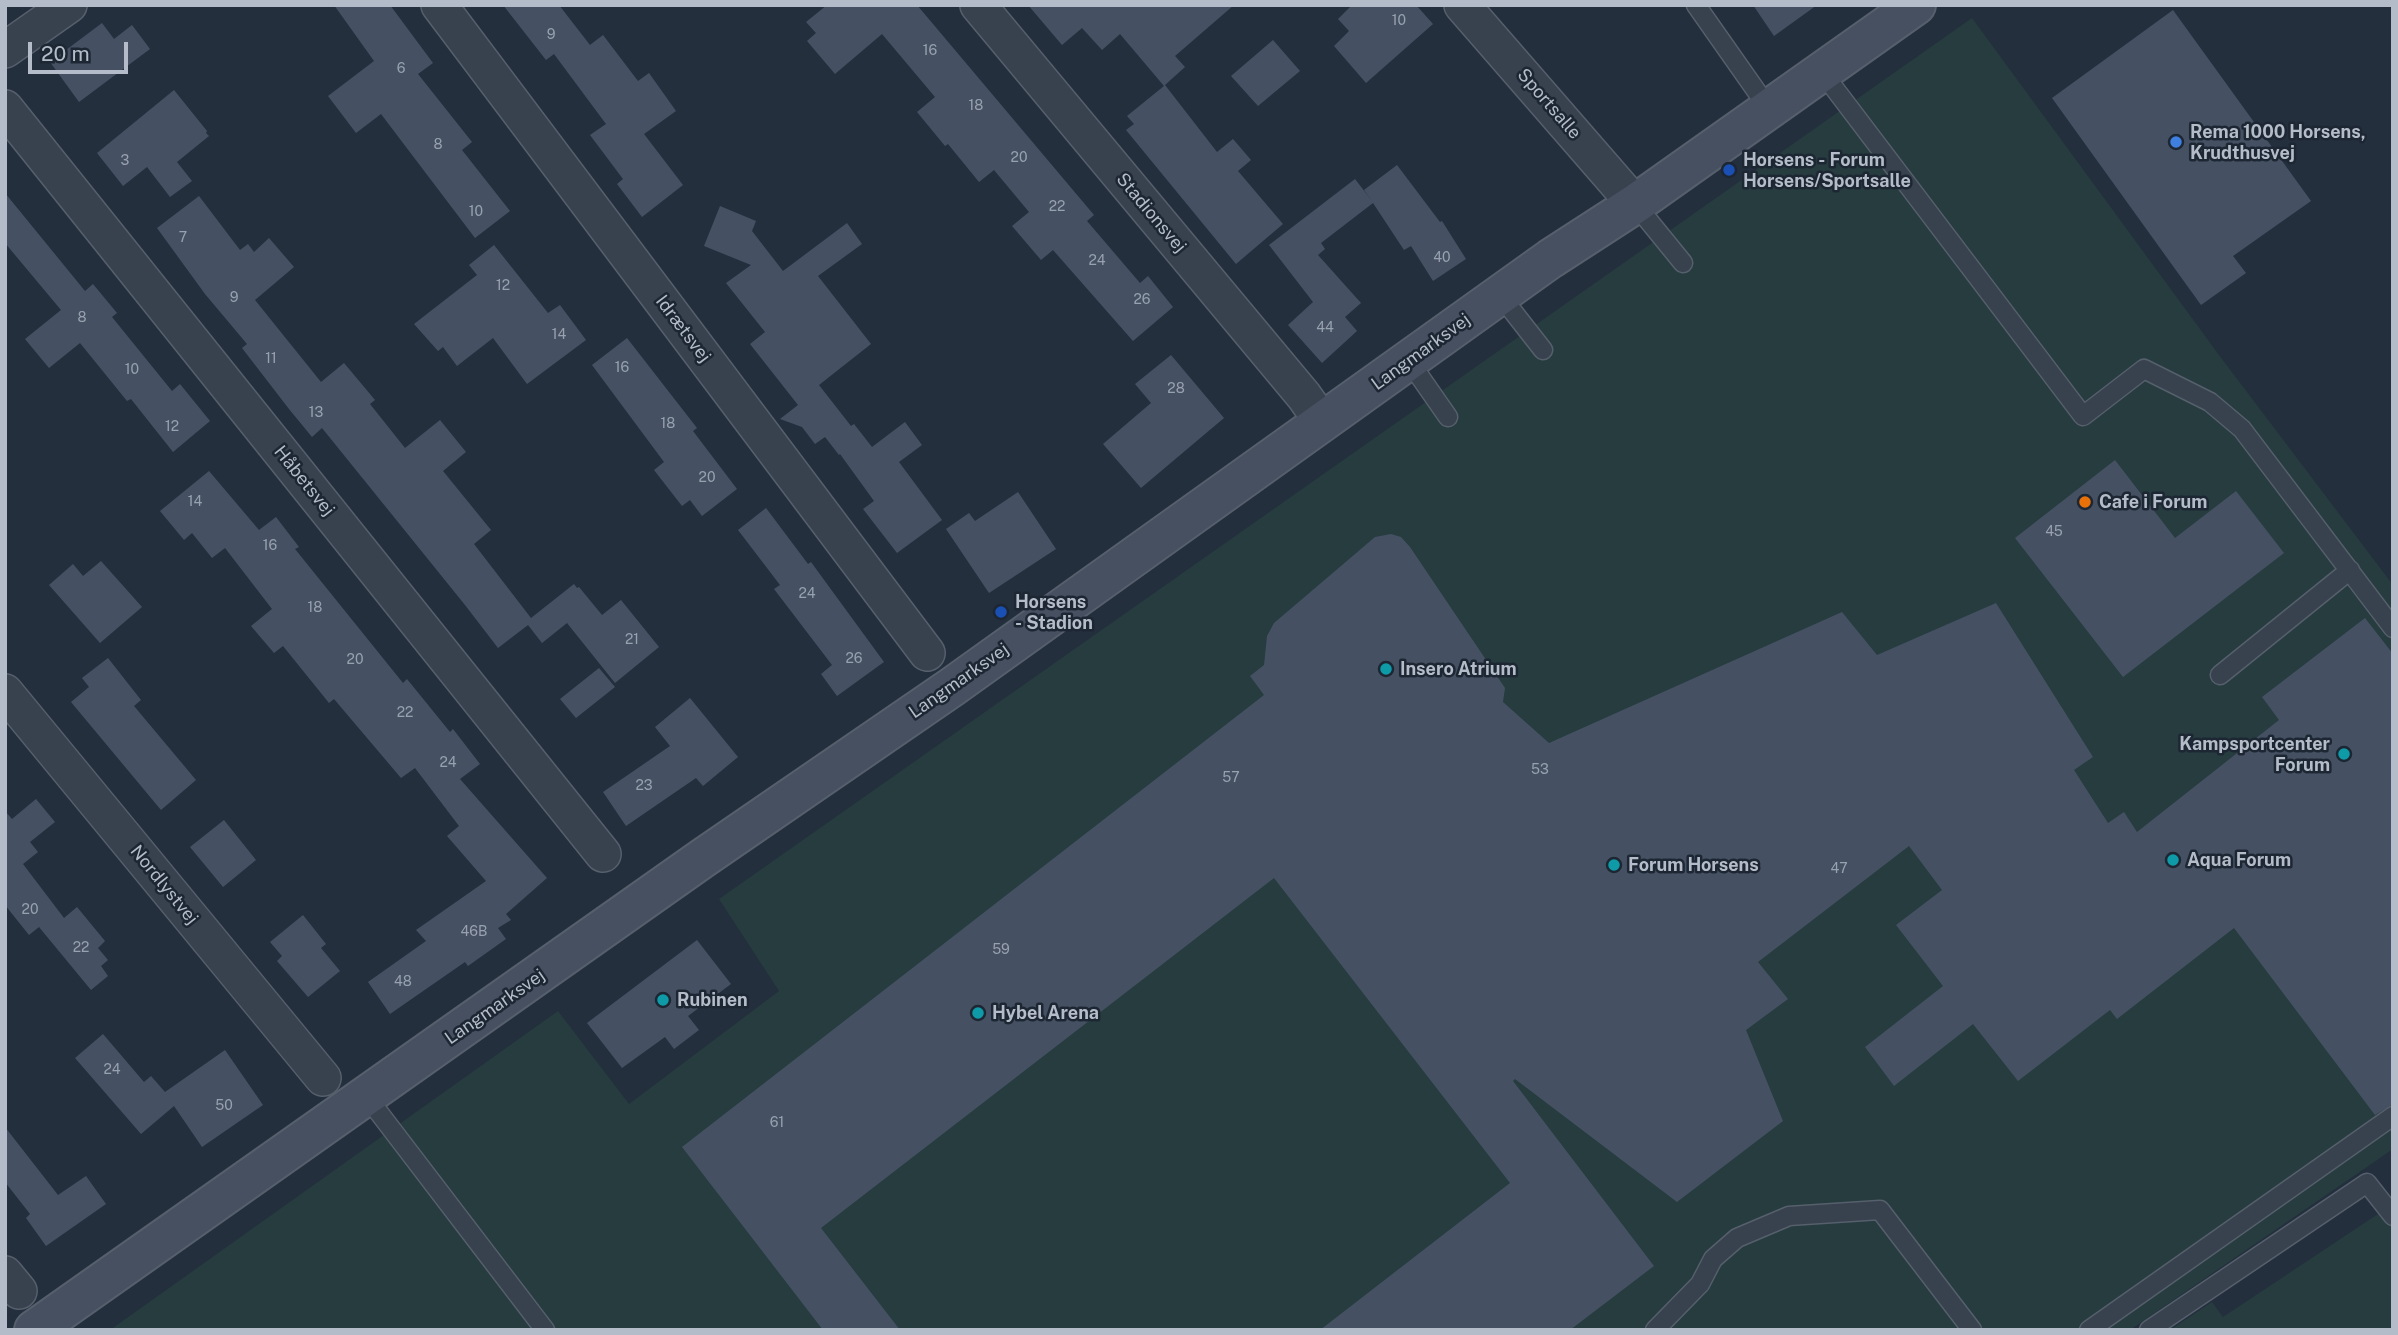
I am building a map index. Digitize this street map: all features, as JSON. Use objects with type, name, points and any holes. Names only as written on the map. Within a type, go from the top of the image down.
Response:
[{"type":"main road","name":"Langmarksvej","points":[[34,1330],[1323,423],[1550,259],[1635,204],[1916,5]]},
{"type":"street","points":[[5,50],[69,5]]},
{"type":"street","name":"Idrætsvej","points":[[439,5],[927,653]]},
{"type":"street","name":"Stadionsvej","points":[[978,5],[1304,396],[1323,423]]},
{"type":"street","name":"Sportsalle","points":[[1462,5],[1635,204]]},
{"type":"street","name":"Håbetsvej","points":[[5,108],[603,855]]},
{"type":"street","name":"Nordlystvej","points":[[5,692],[323,1078]]},
{"type":"lane","points":[[1697,6],[1769,109]]},
{"type":"lane","points":[[1822,72],[2083,415],[2144,369],[2210,402],[2242,429],[2393,628]]},
{"type":"lane","points":[[1635,204],[1682,263]]},
{"type":"lane","points":[[1500,295],[1543,350]]},
{"type":"lane","points":[[1409,361],[1448,417]]},
{"type":"lane","points":[[2220,675],[2350,570]]},
{"type":"lane","points":[[367,1097],[545,1330]]},
{"type":"lane","points":[[2089,1330],[2393,1116]]},
{"type":"lane","points":[[2149,1330],[2367,1183],[2393,1216]]},
{"type":"lane","points":[[1655,1330],[1700,1284],[1713,1259],[1737,1238],[1789,1216],[1880,1210],[1972,1330]]},
{"type":"green space","points":[[1972,18],[2219,355],[2393,585],[2393,1149],[2130,1330],[110,1330],[558,1011],[629,1104],[779,991],[719,899]]},
{"type":"green space","points":[[2393,1204],[2393,1330],[2170,1330],[2212,1302],[2223,1317]]},
{"type":"building","points":[[334,5],[390,5],[433,63],[418,74],[472,142],[462,150],[510,211],[475,238],[381,114],[356,133],[328,96],[374,61]]},
{"type":"building","points":[[503,5],[559,5],[590,45],[603,35],[638,81],[649,73],[676,111],[644,134],[683,185],[642,217],[617,184],[623,179],[590,135],[606,124],[554,54],[546,60]]},
{"type":"building","points":[[827,5],[917,5],[1094,215],[1087,221],[1140,283],[1148,276],[1173,307],[1133,341],[1053,250],[1041,260],[1012,226],[1029,212],[994,170],[979,182],[917,112],[935,97],[882,34],[835,74],[807,41],[816,33],[806,22]]},
{"type":"building","points":[[1028,5],[1234,5],[1175,56],[1185,67],[1165,85],[1217,152],[1233,139],[1251,160],[1238,171],[1283,224],[1236,264],[1126,130],[1134,124],[1127,116],[1164,86],[1120,34],[1102,50],[1082,28],[1062,45]]},
{"type":"building","points":[[1352,5],[1416,5],[1433,24],[1366,83],[1334,46],[1349,31],[1338,19]]},
{"type":"building","points":[[1753,5],[1817,5],[1774,36]]},
{"type":"building","name":"Rema 1000 Horsens, Krudthusvej","points":[[2173,10],[2311,201],[2233,256],[2246,273],[2201,305],[2052,98]]},
{"type":"building","points":[[102,23],[114,39],[132,25],[150,49],[79,102],[50,62]]},
{"type":"building","points":[[1273,40],[1300,71],[1258,106],[1231,76]]},
{"type":"building","points":[[174,90],[209,136],[177,162],[192,181],[170,197],[147,167],[123,186],[97,153]]},
{"type":"building","points":[[1397,165],[1440,222],[1442,221],[1466,259],[1433,281],[1411,246],[1404,250],[1373,203],[1321,243],[1325,249],[1318,255],[1361,303],[1345,317],[1357,331],[1322,363],[1288,325],[1313,302],[1269,245],[1355,179],[1372,201],[1364,190]]},
{"type":"building","points":[[5,193],[85,291],[93,284],[117,313],[112,317],[172,391],[180,384],[210,421],[173,452],[131,399],[127,401],[80,343],[49,368],[25,339],[61,310],[5,243]]},
{"type":"building","points":[[199,196],[240,250],[248,244],[254,252],[269,238],[294,267],[255,300],[321,382],[344,363],[375,400],[370,404],[405,448],[440,420],[466,452],[443,471],[491,530],[474,544],[531,618],[574,584],[602,615],[621,600],[659,647],[615,683],[567,623],[542,643],[528,625],[498,648],[322,428],[312,437],[289,409],[242,348],[247,344],[205,294],[157,228]]},
{"type":"building","points":[[720,206],[756,221],[752,231],[783,271],[847,223],[862,244],[818,276],[871,344],[819,385],[851,426],[854,424],[872,447],[905,422],[922,445],[899,462],[942,520],[897,553],[863,509],[874,501],[840,454],[825,437],[815,444],[802,427],[780,419],[798,405],[750,344],[765,332],[726,283],[751,265],[704,246]]},
{"type":"building","points":[[494,245],[548,313],[560,305],[586,340],[527,384],[493,338],[457,366],[443,347],[438,351],[414,324],[477,275],[469,265]]},
{"type":"building","points":[[627,338],[697,428],[693,431],[737,489],[702,516],[690,500],[682,506],[654,470],[664,462],[592,365]]},
{"type":"building","points":[[1171,355],[1224,418],[1141,488],[1103,444],[1151,403],[1135,384]]},
{"type":"building","points":[[2115,460],[2175,538],[2236,491],[2284,553],[2123,677],[2015,538]]},
{"type":"building","points":[[209,471],[259,530],[276,517],[299,547],[295,549],[403,683],[407,679],[450,732],[453,729],[480,764],[460,779],[547,878],[506,914],[511,920],[498,928],[506,939],[468,966],[465,962],[390,1014],[368,982],[426,941],[416,930],[486,881],[447,836],[459,826],[415,768],[401,778],[334,699],[329,703],[283,646],[274,653],[251,626],[272,609],[225,548],[212,558],[192,533],[184,540],[160,511]]},
{"type":"building","points":[[1018,492],[1056,549],[989,593],[946,529],[969,513],[975,521]]},
{"type":"building","points":[[766,508],[808,564],[811,562],[884,662],[837,696],[821,674],[832,665],[774,589],[780,585],[738,530]]},
{"type":"building","points":[[1391,534],[1401,537],[1410,547],[1505,688],[1503,702],[1549,743],[1842,612],[1877,655],[1996,603],[2093,757],[2074,770],[2108,823],[2124,812],[2137,832],[2279,720],[2262,697],[2365,618],[2393,654],[2393,1104],[2375,1115],[2234,928],[2117,1019],[2110,1010],[2018,1081],[1973,1024],[1894,1086],[1865,1047],[1943,986],[1896,925],[1942,890],[1909,846],[1758,962],[1788,999],[1746,1030],[1783,1121],[1677,1202],[1515,1079],[1513,1081],[1654,1266],[1570,1330],[1320,1330],[1510,1183],[1274,878],[821,1228],[900,1330],[823,1330],[682,1147],[1264,695],[1250,676],[1264,665],[1267,636],[1274,623],[1375,537]]},
{"type":"building","points":[[101,561],[142,607],[100,643],[49,585],[73,564],[83,576]]},
{"type":"building","points":[[108,658],[141,700],[134,706],[196,780],[161,810],[71,702],[89,687],[82,678]]},
{"type":"building","points":[[599,668],[615,687],[576,718],[560,699]]},
{"type":"building","points":[[690,698],[738,757],[703,786],[696,778],[626,826],[603,792],[670,746],[655,727]]},
{"type":"building","points":[[36,799],[55,822],[30,842],[38,852],[23,864],[64,918],[77,907],[105,941],[98,948],[108,960],[101,966],[108,976],[91,990],[39,927],[29,935],[5,905],[5,811],[12,819]]},
{"type":"building","points":[[224,820],[256,860],[223,887],[190,847]]},
{"type":"building","points":[[303,915],[326,944],[321,948],[340,971],[308,997],[277,961],[282,956],[270,942]]},
{"type":"building","name":"Rubinen","points":[[697,940],[731,984],[688,1016],[699,1030],[674,1049],[665,1037],[622,1068],[587,1023]]},
{"type":"building","points":[[103,1034],[144,1082],[151,1076],[165,1092],[225,1050],[263,1105],[202,1147],[174,1106],[141,1134],[75,1058]]},
{"type":"building","points":[[5,1127],[58,1195],[86,1176],[106,1204],[46,1246],[26,1218],[30,1214],[5,1182]]},
{"type":"place","name":"Rema 1000 Horsens, Krudthusvej","points":[[2176,142]]},
{"type":"place","name":"Horsens - Forum Horsens/Sportsalle","points":[[1729,170]]},
{"type":"place","name":"Cafe i Forum","points":[[2085,502]]},
{"type":"place","name":"Horsens - Stadion","points":[[1001,612]]},
{"type":"place","name":"Insero Atrium","points":[[1386,669]]},
{"type":"place","name":"Kampsportcenter Forum","points":[[2344,754]]},
{"type":"place","name":"Aqua Forum","points":[[2173,860]]},
{"type":"place","name":"Forum Horsens","points":[[1614,865]]},
{"type":"place","name":"Rubinen","points":[[663,1000]]},
{"type":"place","name":"Hybel Arena","points":[[978,1013]]}]
